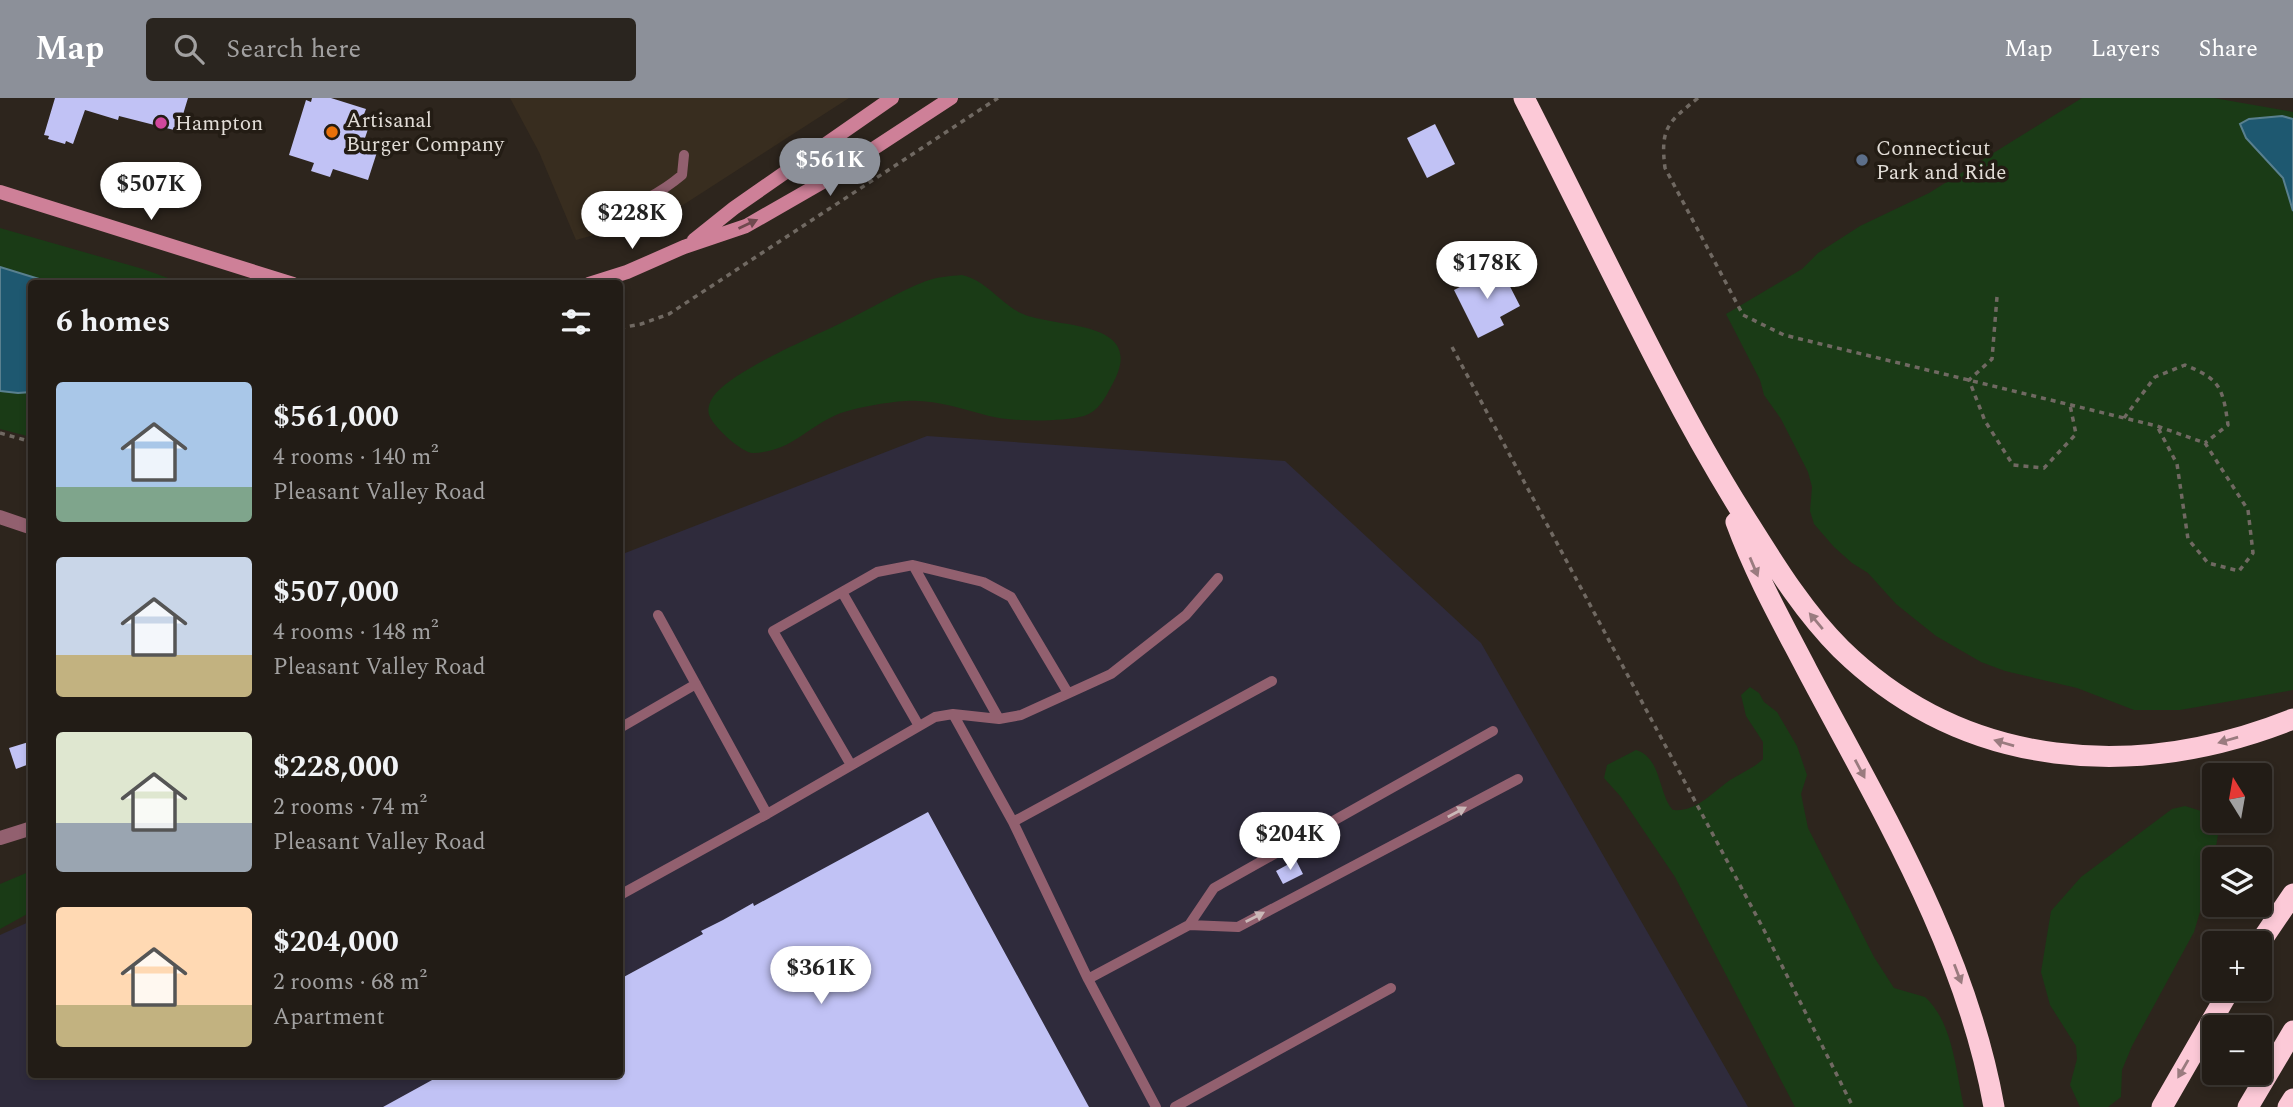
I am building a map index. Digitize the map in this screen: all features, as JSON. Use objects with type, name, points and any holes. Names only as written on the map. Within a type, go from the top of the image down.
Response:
[{"type":"highway","points":[[1524,98],[1720,481],[1759,578],[1894,833],[1936,921],[1973,1017],[1994,1107]]},
{"type":"highway","points":[[1720,481],[1793,591],[1841,649],[1899,695],[1970,732],[2012,746],[2052,754],[2131,757],[2212,744],[2293,719]]},
{"type":"highway","points":[[2268,931],[2293,894]]},
{"type":"highway","points":[[2162,1107],[2223,1001]]},
{"type":"highway","points":[[2248,1107],[2293,1031]]},
{"type":"highway","points":[[2288,1107],[2293,1099]]},
{"type":"main road","points":[[684,247],[734,208],[892,98]]},
{"type":"main road","points":[[602,280],[746,226],[821,183],[951,98]]},
{"type":"main road","points":[[0,192],[280,280]]},
{"type":"street","points":[[0,517],[28,527]]},
{"type":"street","points":[[0,838],[28,829]]},
{"type":"lane","points":[[597,206],[607,213],[621,210],[672,183],[682,175],[684,155]]},
{"type":"lane","points":[[913,565],[999,719]]},
{"type":"lane","points":[[851,765],[773,631],[877,572],[913,565],[983,582],[1010,597],[1068,693]]},
{"type":"lane","points":[[623,893],[935,717],[953,714],[999,719],[1021,715],[1111,674],[1186,615],[1218,578]]},
{"type":"lane","points":[[842,592],[919,726]]},
{"type":"lane","points":[[658,615],[767,814]]},
{"type":"lane","points":[[1013,822],[1272,681]]},
{"type":"lane","points":[[623,726],[696,684]]},
{"type":"lane","points":[[953,714],[1013,822],[1088,979],[1156,1107]]},
{"type":"lane","points":[[1088,979],[1189,925],[1214,888],[1493,731]]},
{"type":"lane","points":[[1189,925],[1238,927],[1518,779]]},
{"type":"lane","points":[[1175,1107],[1391,988]]},
{"type":"path","points":[[623,327],[669,314],[998,98]]},
{"type":"path","points":[[1698,98],[1671,119],[1662,144],[1665,168],[1743,315],[1784,335],[2157,426],[2205,443],[2248,510],[2253,553],[2239,571],[2208,563],[2188,539],[2177,464],[2157,426]]},
{"type":"path","points":[[1969,380],[1992,359],[1997,297]]},
{"type":"path","points":[[1452,347],[1764,930],[1853,1107]]},
{"type":"path","points":[[2124,418],[2155,377],[2185,365],[2211,376],[2225,401],[2228,425],[2205,443]]},
{"type":"path","points":[[1969,380],[1985,421],[2013,465],[2044,468],[2076,434],[2070,405]]},
{"type":"path","points":[[0,433],[28,441]]},
{"type":"shaded area","points":[[510,98],[849,98],[669,214],[576,240],[539,152]]},
{"type":"shaded area","points":[[927,436],[1285,461],[1481,643],[1748,1107],[0,1107],[0,935],[28,922],[28,1078],[623,1078],[623,554]]},
{"type":"green space","points":[[2082,98],[2214,98],[2293,112],[2293,690],[2180,710],[2134,710],[2077,688],[2005,671],[1981,662],[1936,636],[1896,604],[1868,573],[1834,547],[1814,524],[1810,511],[1812,487],[1808,472],[1781,419],[1764,395],[1760,380],[1726,314],[1802,269],[1818,253],[1860,226],[1929,193]]},
{"type":"green space","points":[[0,228],[174,280],[43,280],[0,267]]},
{"type":"green space","points":[[962,275],[987,287],[1007,305],[1023,314],[1094,330],[1109,337],[1119,348],[1120,364],[1112,385],[1098,407],[1089,414],[1074,418],[1024,420],[999,418],[927,402],[889,403],[841,413],[787,445],[753,453],[729,439],[710,417],[709,405],[716,393],[758,363],[916,285]]},
{"type":"green space","points":[[0,391],[28,392],[28,436],[0,429]]},
{"type":"green space","points":[[1750,687],[1777,712],[1797,746],[1807,775],[1801,794],[1808,828],[1874,957],[1894,988],[1925,997],[1942,1020],[1952,1048],[1964,1107],[1795,1107],[1675,877],[1621,797],[1604,778],[1607,765],[1636,750],[1651,760],[1673,810],[1681,810],[1702,802],[1763,759],[1763,742],[1746,716],[1741,695]]},
{"type":"green space","points":[[2185,806],[2202,811],[2202,833],[2218,833],[2216,847],[2202,847],[2202,905],[2194,932],[2132,1046],[2122,1070],[2121,1097],[2108,1107],[2080,1107],[2070,1085],[2077,1059],[2076,1046],[2050,1005],[2041,972],[2051,911],[2081,877],[2172,809]]},
{"type":"green space","points":[[28,872],[28,914],[0,929],[0,884]]},
{"type":"water","points":[[2282,116],[2293,119],[2293,211],[2283,178],[2246,138],[2240,124],[2249,119]]},
{"type":"water","points":[[0,267],[42,280],[28,280],[28,392],[0,391]]},
{"type":"building","name":"Hampton","points":[[55,98],[188,98],[178,131],[119,116],[118,120],[85,110],[73,144],[66,141],[65,144],[48,139],[49,136],[44,135]]},
{"type":"building","name":"Artisanal Burger Company","points":[[312,98],[331,98],[366,109],[363,117],[371,120],[363,144],[378,149],[368,180],[333,169],[330,177],[311,171],[314,163],[289,155],[306,100],[311,102]]},
{"type":"building","points":[[1435,124],[1455,164],[1427,178],[1407,138]]},
{"type":"building","points":[[1500,267],[1520,306],[1500,317],[1504,325],[1478,338],[1454,290]]},
{"type":"building","points":[[28,742],[28,764],[16,769],[9,748]]},
{"type":"building","points":[[928,812],[1089,1107],[383,1107],[436,1078],[623,1078],[623,977],[703,934],[701,931],[753,903],[754,906]]},
{"type":"building","points":[[1296,860],[1303,874],[1283,884],[1276,871]]},
{"type":"place","name":"Hampton","points":[[161,123]]},
{"type":"place","name":"Artisanal Burger Company","points":[[332,132]]},
{"type":"place","name":"Connecticut Park and Ride","points":[[1862,160]]}]
